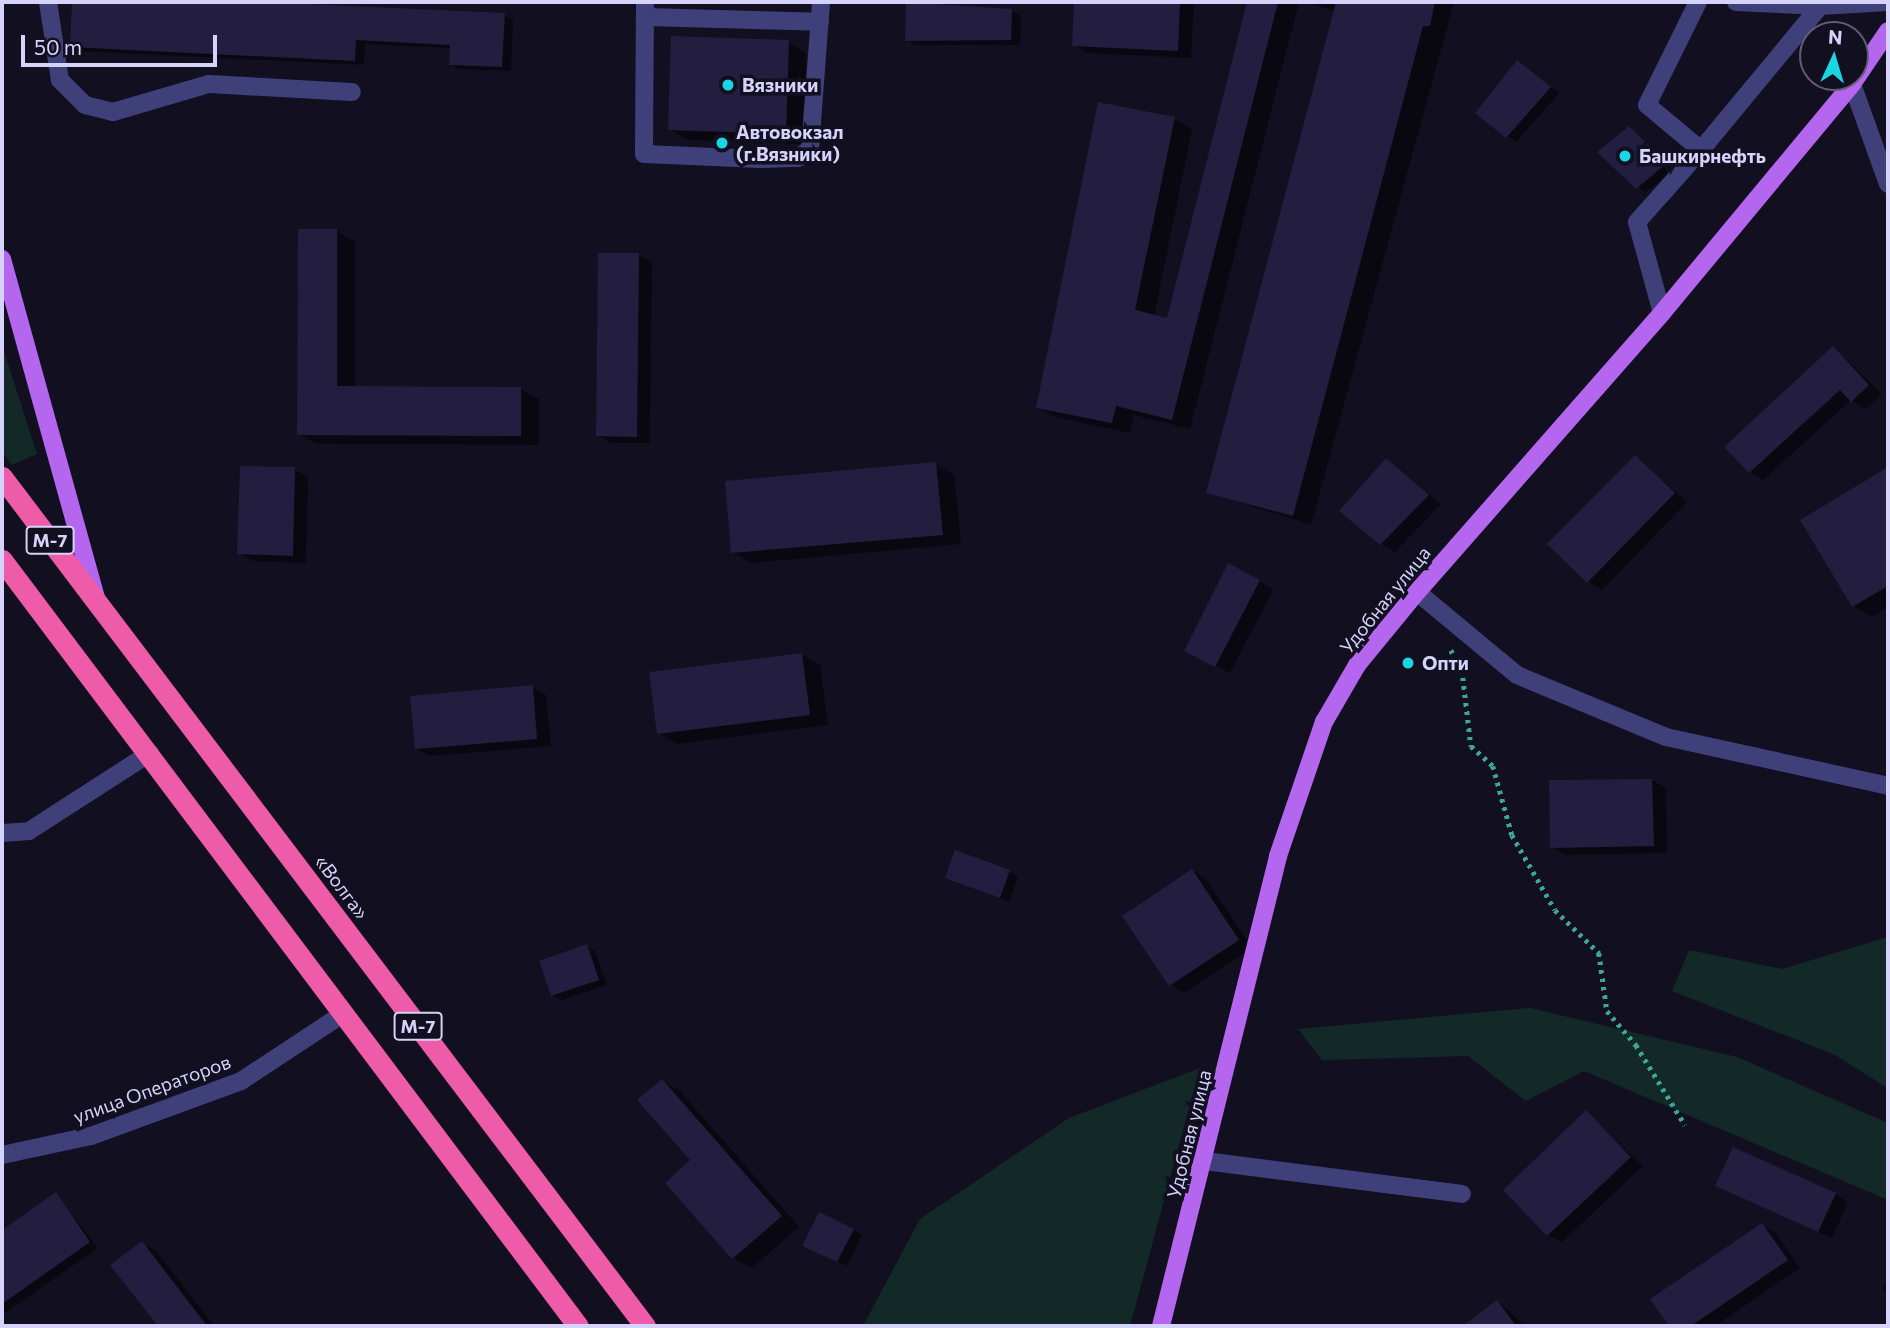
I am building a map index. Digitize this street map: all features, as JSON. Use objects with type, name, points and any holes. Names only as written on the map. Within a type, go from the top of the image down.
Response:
[{"type":"highway","name":"«Волга»","points":[[2,477],[645,1326]]},
{"type":"highway","name":"М-7","points":[[2,560],[150,753],[341,1016],[578,1326]]},
{"type":"main road","name":"Удобная улица","points":[[1869,59],[1888,31]]},
{"type":"main road","name":"Удобная улица","points":[[1161,1326],[1300,785],[1324,722],[1357,665],[1417,592],[1662,313],[1846,91]]},
{"type":"main road","points":[[2,259],[97,604]]},
{"type":"street","points":[[48,2],[60,80],[85,105],[113,111],[209,84],[352,92]]},
{"type":"street","points":[[820,22],[645,10],[644,154],[798,158],[810,149],[820,22],[821,2]]},
{"type":"street","points":[[1698,2],[1647,105],[1702,150]]},
{"type":"street","points":[[1736,2],[1820,6],[1888,2]]},
{"type":"street","points":[[1662,313],[1637,222],[1702,150],[1820,6]]},
{"type":"street","points":[[1855,91],[1888,184]]},
{"type":"street","points":[[1417,592],[1517,674],[1666,737],[1888,786]]},
{"type":"street","points":[[2,834],[29,831],[150,753]]},
{"type":"street","name":"улица Операторов","points":[[2,1155],[91,1136],[241,1081],[341,1016]]},
{"type":"street","points":[[1205,1161],[1462,1194]]},
{"type":"path","points":[[1445,640],[1462,669],[1471,746],[1493,766],[1512,835],[1555,910],[1599,953],[1607,1011],[1636,1045],[1685,1125]]},
{"type":"green space","points":[[2,345],[37,454],[12,465],[2,452]]},
{"type":"green space","points":[[1888,937],[1888,1088],[1835,1055],[1672,991],[1689,950],[1782,969]]},
{"type":"green space","points":[[1530,1008],[1737,1057],[1888,1123],[1888,1200],[1584,1071],[1526,1101],[1468,1056],[1322,1060],[1298,1029]]},
{"type":"green space","points":[[1200,1068],[1130,1326],[863,1326],[920,1219],[1069,1118]]},
{"type":"building","points":[[72,2],[266,2],[505,13],[502,67],[449,65],[450,45],[356,40],[355,61],[70,47]]},
{"type":"building","points":[[906,2],[1012,9],[1011,40],[905,41]]},
{"type":"building","points":[[1074,2],[1180,2],[1178,51],[1072,46]]},
{"type":"building","points":[[1247,2],[1278,2],[1172,420],[1116,406],[1112,423],[1036,408],[1098,102],[1175,117],[1135,310],[1167,318]]},
{"type":"building","points":[[1336,2],[1435,2],[1430,26],[1423,26],[1293,516],[1206,493]]},
{"type":"building","name":"Вязники","points":[[671,36],[789,40],[786,134],[668,130]]},
{"type":"building","points":[[1517,60],[1551,87],[1506,138],[1475,113]]},
{"type":"building","points":[[1629,126],[1667,163],[1636,189],[1597,152]]},
{"type":"building","points":[[298,229],[337,229],[337,386],[521,387],[521,436],[297,435]]},
{"type":"building","points":[[598,253],[639,253],[637,437],[596,436]]},
{"type":"building","points":[[1833,346],[1869,385],[1851,402],[1840,390],[1749,473],[1724,447]]},
{"type":"building","points":[[1635,455],[1675,493],[1587,583],[1547,544]]},
{"type":"building","points":[[1386,458],[1429,495],[1380,545],[1339,511]]},
{"type":"building","points":[[936,462],[943,535],[731,553],[725,481]]},
{"type":"building","points":[[240,466],[295,467],[293,556],[237,554]]},
{"type":"building","points":[[1888,467],[1888,586],[1852,607],[1800,520]]},
{"type":"building","points":[[1228,563],[1260,580],[1215,667],[1184,651]]},
{"type":"building","points":[[802,653],[810,715],[657,734],[649,672]]},
{"type":"building","points":[[533,685],[537,739],[415,749],[410,696]]},
{"type":"building","points":[[1652,779],[1654,846],[1550,848],[1549,780]]},
{"type":"building","points":[[955,850],[1010,870],[1000,898],[945,878]]},
{"type":"building","points":[[1192,869],[1239,940],[1169,986],[1122,916]]},
{"type":"building","points":[[587,944],[599,980],[551,996],[539,961]]},
{"type":"building","points":[[662,1079],[782,1216],[732,1259],[665,1183],[690,1160],[637,1100]]},
{"type":"building","points":[[1586,1110],[1631,1157],[1547,1236],[1503,1190]]},
{"type":"building","points":[[1733,1147],[1836,1193],[1818,1232],[1715,1186]]},
{"type":"building","points":[[56,1192],[90,1242],[2,1304],[2,1230]]},
{"type":"building","points":[[819,1212],[854,1229],[837,1262],[802,1246]]},
{"type":"building","points":[[1762,1223],[1788,1260],[1691,1326],[1669,1326],[1650,1299]]},
{"type":"building","points":[[142,1241],[207,1326],[158,1326],[110,1265]]},
{"type":"building","points":[[1497,1300],[1516,1326],[1462,1326]]},
{"type":"place","name":"Вязники","points":[[728,85]]},
{"type":"place","name":"Автовокзал (г.Вязники)","points":[[722,143]]},
{"type":"place","name":"Башкирнефть","points":[[1625,156]]},
{"type":"place","name":"Опти","points":[[1408,663]]}]
